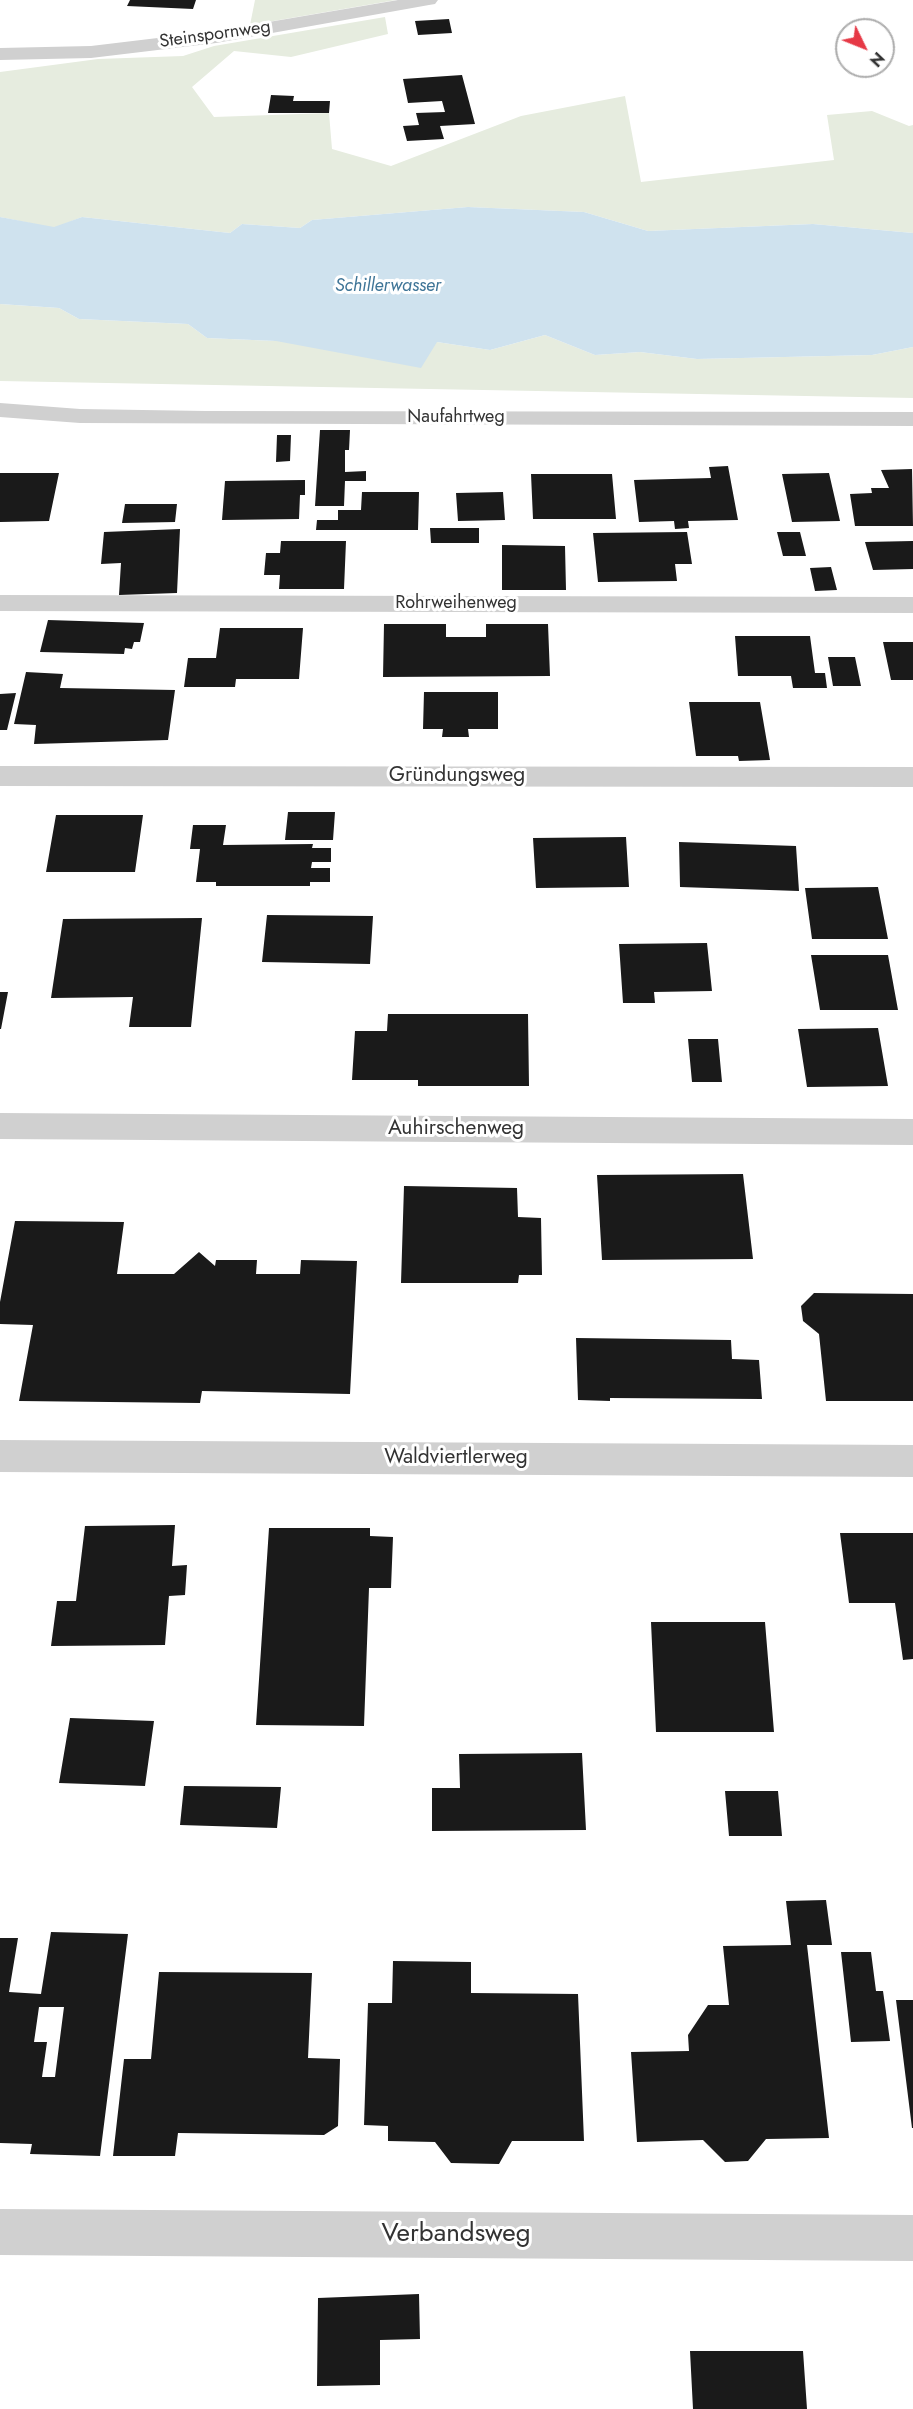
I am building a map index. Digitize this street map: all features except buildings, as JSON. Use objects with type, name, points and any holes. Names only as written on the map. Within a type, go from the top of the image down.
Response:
[{"type":"street","name":"Steinspornweg","points":[[0,54],[91,52],[216,37],[429,0]]},
{"type":"street","name":"Naufahrtweg","points":[[0,410],[80,416],[205,418],[913,418]]},
{"type":"street","name":"Rohrweihenweg","points":[[0,603],[913,605]]},
{"type":"street","name":"Gründungsweg","points":[[0,776],[913,777]]},
{"type":"street","name":"Auhirschenweg","points":[[0,1126],[913,1132]]},
{"type":"street","name":"Waldviertlerweg","points":[[0,1456],[913,1461]]},
{"type":"street","name":"Verbandsweg","points":[[0,2232],[913,2238]]},
{"type":"shaded area","points":[[255,0],[396,0],[250,25]]},
{"type":"shaded area","points":[[385,17],[388,34],[291,57],[234,51],[192,87],[214,117],[329,113],[332,149],[391,166],[521,116],[625,96],[641,182],[834,160],[827,115],[872,111],[909,126],[913,125],[913,233],[813,224],[648,231],[584,212],[468,207],[312,220],[300,228],[242,224],[230,233],[82,217],[54,228],[0,217],[0,72],[98,59],[183,56],[214,46]]},
{"type":"shaded area","points":[[0,304],[59,308],[79,319],[188,324],[207,338],[437,342],[490,350],[545,335],[595,355],[640,352],[697,359],[872,355],[913,347],[913,398],[0,381]]},
{"type":"water","name":"Schillerwasser","points":[[468,207],[584,212],[648,231],[813,224],[913,233],[913,347],[872,355],[697,359],[640,352],[595,355],[545,335],[490,350],[437,342],[421,368],[276,341],[207,338],[188,324],[79,319],[59,308],[0,304],[0,217],[54,227],[82,217],[230,233],[242,224],[300,228],[312,220]]}]
